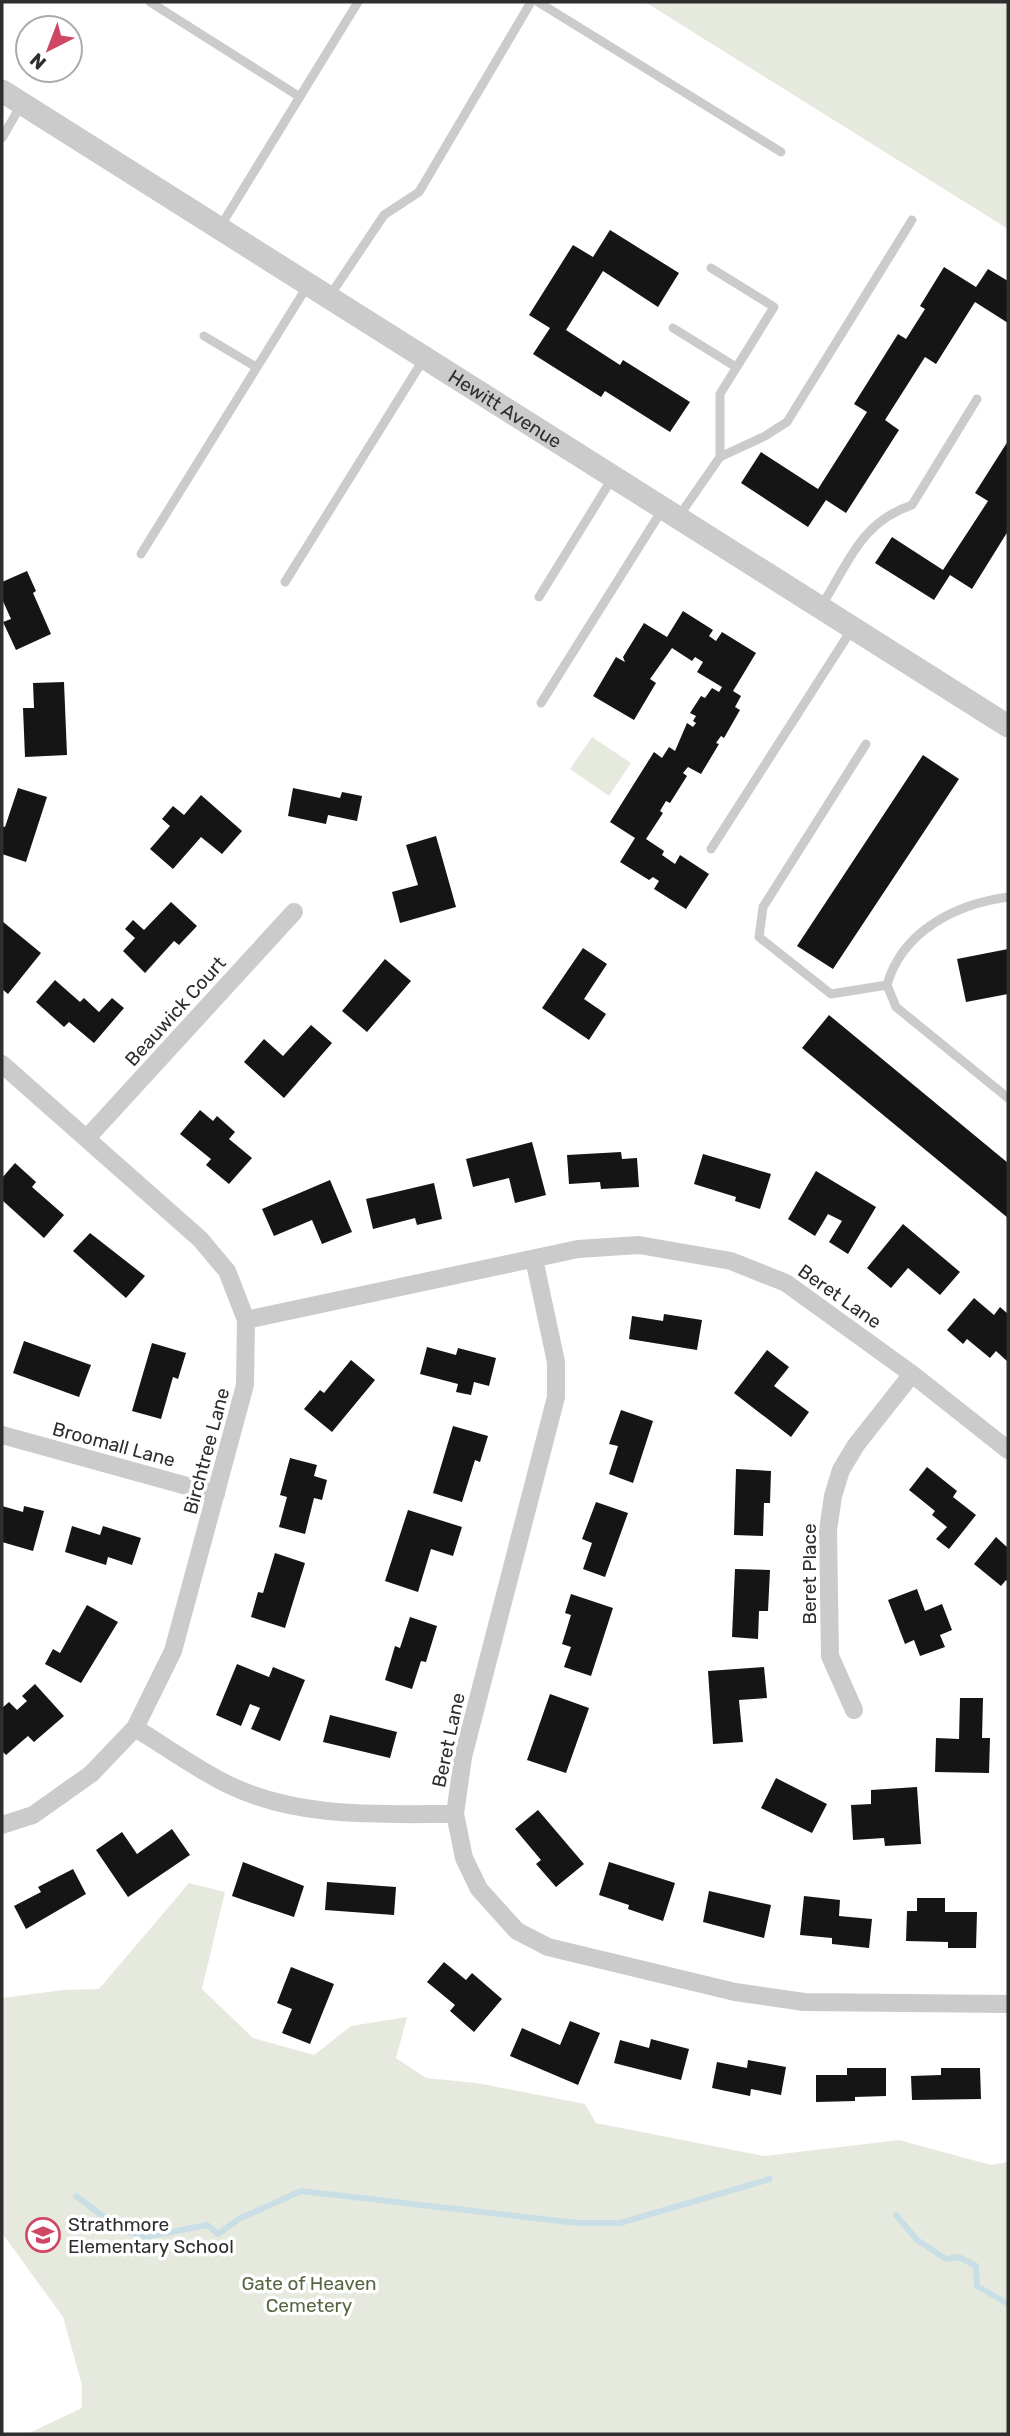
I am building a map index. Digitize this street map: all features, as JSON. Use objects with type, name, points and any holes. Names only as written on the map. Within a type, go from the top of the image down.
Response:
[{"type":"street","name":"Hewitt Avenue","points":[[2,91],[1008,726]]},
{"type":"street","name":"Beauwick Court","points":[[87,1138],[294,912]]},
{"type":"street","name":"Birchtree Lane","points":[[2,1064],[200,1239],[227,1271],[246,1320],[245,1385],[173,1650],[135,1728],[90,1774],[33,1815],[2,1825]]},
{"type":"street","name":"Beret Lane","points":[[246,1320],[578,1248],[639,1245],[731,1261],[786,1283],[912,1374],[1008,1450]]},
{"type":"street","name":"Beret Lane","points":[[534,1259],[556,1362],[556,1397],[463,1757],[455,1814],[464,1858],[479,1889],[517,1931],[548,1947],[735,1992],[804,2002],[1008,2004]]},
{"type":"street","name":"Beret Place","points":[[854,1710],[830,1656],[828,1530],[833,1496],[841,1470],[856,1445],[912,1374]]},
{"type":"street","name":"Broomall Lane","points":[[2,1435],[216,1494]]},
{"type":"street","points":[[135,1728],[228,1785],[278,1802],[340,1814],[455,1814]]},
{"type":"lane","points":[[150,2],[300,97]]},
{"type":"lane","points":[[219,228],[358,2]]},
{"type":"lane","points":[[329,297],[384,215],[419,192],[531,2]]},
{"type":"lane","points":[[538,2],[780,152]]},
{"type":"lane","points":[[2,138],[22,104]]},
{"type":"lane","points":[[541,703],[671,513],[720,457],[765,436],[787,422],[912,220]]},
{"type":"lane","points":[[711,268],[774,307],[720,394],[720,457]]},
{"type":"lane","points":[[141,554],[308,284]]},
{"type":"lane","points":[[673,328],[736,368]]},
{"type":"lane","points":[[204,336],[256,367]]},
{"type":"lane","points":[[285,582],[425,357]]},
{"type":"lane","points":[[821,608],[871,526],[889,513],[912,505],[977,400]]},
{"type":"lane","points":[[539,597],[613,477]]},
{"type":"lane","points":[[711,849],[853,628]]},
{"type":"lane","points":[[866,744],[762,907],[759,937],[831,994],[887,985]]},
{"type":"lane","points":[[1008,897],[951,911],[922,931],[892,967],[887,985],[896,1007],[1008,1098]]},
{"type":"green space","points":[[645,2],[1008,2],[1008,229]]},
{"type":"green space","points":[[592,737],[631,763],[609,796],[570,769]]},
{"type":"green space","name":"Gate of Heaven Cemetery","points":[[189,1883],[225,1892],[202,1989],[253,2038],[314,2055],[351,2026],[407,2017],[396,2058],[426,2078],[477,2083],[585,2104],[596,2123],[764,2156],[899,2140],[991,2165],[1008,2162],[1008,2434],[27,2434],[82,2408],[82,2385],[63,2317],[2,2233],[2,1998],[63,1990],[99,1989]]},
{"type":"building","points":[[610,230],[679,273],[658,307],[603,271],[566,330],[620,365],[623,360],[690,402],[670,432],[605,391],[601,397],[533,354],[550,328],[529,315],[573,245],[593,257]]},
{"type":"building","points":[[944,267],[976,287],[988,269],[1008,281],[1008,323],[975,302],[936,364],[925,357],[885,420],[899,430],[846,513],[826,500],[808,527],[741,483],[761,452],[818,489],[867,412],[854,404],[898,334],[906,339],[925,309],[920,306]]},
{"type":"building","points":[[1008,441],[1008,531],[972,589],[950,575],[934,600],[875,563],[892,537],[943,570],[988,501],[975,493]]},
{"type":"building","points":[[27,571],[36,591],[33,593],[51,634],[16,650],[3,622],[11,619],[2,599],[2,582]]},
{"type":"building","points":[[683,611],[713,630],[709,636],[716,641],[722,632],[756,653],[733,691],[741,696],[735,707],[740,710],[724,738],[721,736],[716,743],[719,744],[701,774],[688,767],[683,773],[687,776],[670,803],[666,801],[660,811],[663,813],[646,839],[664,851],[662,855],[675,864],[680,855],[709,874],[686,909],[654,889],[659,881],[653,877],[649,880],[620,862],[635,838],[610,822],[654,752],[662,758],[669,747],[675,751],[687,723],[693,727],[696,723],[693,721],[696,716],[690,713],[701,696],[705,698],[712,688],[719,692],[722,687],[697,672],[703,662],[695,657],[692,661],[672,648],[650,679],[656,683],[634,720],[593,696],[616,657],[625,662],[623,657],[644,623],[667,637]]},
{"type":"building","points":[[64,682],[67,755],[25,757],[23,708],[34,708],[33,683]]},
{"type":"building","points":[[923,755],[959,779],[833,969],[797,946]]},
{"type":"building","points":[[18,788],[47,797],[26,862],[2,854],[2,826],[5,827]]},
{"type":"building","points":[[293,788],[340,798],[342,792],[362,796],[357,821],[328,815],[326,824],[288,816]]},
{"type":"building","points":[[201,795],[242,831],[222,854],[201,837],[173,869],[150,849],[170,826],[162,819],[173,806],[184,815]]},
{"type":"building","points":[[436,836],[456,907],[400,923],[392,892],[418,885],[406,845]]},
{"type":"building","points":[[171,902],[197,926],[179,945],[174,941],[145,973],[123,951],[135,938],[125,929],[133,920],[144,930]]},
{"type":"building","points":[[2,921],[41,953],[8,994],[2,989]]},
{"type":"building","points":[[583,948],[607,964],[584,999],[606,1014],[589,1040],[542,1008]]},
{"type":"building","points":[[1008,949],[1008,994],[966,1002],[957,959]]},
{"type":"building","points":[[385,959],[411,981],[367,1032],[342,1011]]},
{"type":"building","points":[[55,980],[80,1002],[84,998],[99,1012],[112,998],[124,1008],[94,1043],[69,1022],[64,1027],[36,1002]]},
{"type":"building","points":[[829,1015],[1008,1163],[1008,1218],[802,1048]]},
{"type":"building","points":[[311,1025],[332,1043],[284,1098],[244,1062],[264,1039],[283,1056]]},
{"type":"building","points":[[200,1110],[213,1121],[217,1116],[235,1132],[229,1139],[252,1158],[229,1184],[206,1165],[211,1159],[180,1134]]},
{"type":"building","points":[[532,1142],[546,1195],[515,1203],[509,1178],[473,1187],[466,1159]]},
{"type":"building","points":[[621,1152],[622,1159],[637,1158],[639,1187],[601,1189],[600,1182],[569,1184],[567,1155]]},
{"type":"building","points":[[703,1154],[771,1174],[760,1209],[735,1201],[736,1197],[694,1184]]},
{"type":"building","points":[[15,1163],[36,1182],[32,1187],[64,1215],[44,1238],[2,1200],[2,1178]]},
{"type":"building","points":[[816,1171],[876,1207],[848,1254],[829,1242],[842,1221],[828,1214],[815,1236],[788,1219]]},
{"type":"building","points":[[330,1180],[352,1232],[322,1244],[312,1220],[274,1236],[262,1209]]},
{"type":"building","points":[[434,1183],[442,1219],[417,1225],[415,1218],[373,1229],[366,1199]]},
{"type":"building","points":[[903,1224],[960,1272],[940,1295],[908,1268],[891,1288],[867,1268]]},
{"type":"building","points":[[90,1233],[145,1276],[126,1298],[73,1251]]},
{"type":"building","points":[[974,1298],[994,1315],[1000,1307],[1008,1314],[1008,1362],[996,1351],[990,1358],[967,1339],[963,1344],[947,1330]]},
{"type":"building","points":[[664,1314],[702,1320],[697,1350],[629,1339],[632,1316],[663,1321]]},
{"type":"building","points":[[24,1341],[91,1365],[79,1397],[13,1373]]},
{"type":"building","points":[[152,1343],[186,1353],[178,1379],[173,1377],[161,1419],[132,1411]]},
{"type":"building","points":[[427,1347],[456,1355],[458,1348],[496,1358],[489,1386],[474,1382],[471,1395],[456,1392],[458,1384],[420,1374]]},
{"type":"building","points":[[767,1350],[789,1367],[774,1386],[809,1412],[791,1437],[734,1393]]},
{"type":"building","points":[[351,1360],[375,1380],[332,1432],[304,1409],[320,1390],[324,1393]]},
{"type":"building","points":[[621,1410],[653,1421],[633,1483],[609,1474],[618,1446],[609,1444]]},
{"type":"building","points":[[453,1426],[488,1436],[480,1462],[475,1460],[462,1502],[433,1493]]},
{"type":"building","points":[[290,1458],[317,1465],[314,1476],[327,1480],[322,1500],[314,1498],[305,1534],[279,1527],[287,1497],[280,1495]]},
{"type":"building","points":[[927,1467],[957,1491],[953,1497],[976,1515],[949,1549],[936,1539],[947,1527],[932,1515],[935,1511],[909,1490]]},
{"type":"building","points":[[736,1469],[771,1471],[770,1503],[764,1503],[763,1536],[734,1535]]},
{"type":"building","points":[[596,1502],[628,1513],[605,1577],[583,1569],[592,1543],[582,1539]]},
{"type":"building","points":[[2,1506],[23,1512],[24,1506],[44,1511],[33,1551],[2,1542]]},
{"type":"building","points":[[408,1510],[462,1527],[453,1556],[431,1549],[418,1592],[385,1581]]},
{"type":"building","points":[[72,1526],[100,1535],[103,1526],[141,1538],[132,1565],[108,1557],[106,1565],[65,1552]]},
{"type":"building","points":[[996,1537],[1008,1548],[1008,1582],[1006,1580],[1001,1586],[974,1564]]},
{"type":"building","points":[[275,1553],[305,1563],[285,1628],[251,1617],[258,1592],[263,1593]]},
{"type":"building","points":[[735,1569],[770,1570],[768,1611],[759,1611],[758,1639],[732,1637]]},
{"type":"building","points":[[917,1589],[925,1611],[942,1604],[952,1630],[940,1635],[945,1647],[920,1656],[914,1640],[905,1644],[888,1600]]},
{"type":"building","points":[[571,1594],[613,1608],[591,1676],[564,1667],[571,1647],[562,1644],[571,1615],[565,1613]]},
{"type":"building","points":[[87,1605],[118,1622],[81,1683],[45,1664],[53,1649],[60,1653]]},
{"type":"building","points":[[410,1617],[437,1626],[426,1662],[421,1661],[412,1689],[385,1680],[395,1646],[400,1648]]},
{"type":"building","points":[[237,1664],[269,1677],[273,1667],[305,1680],[280,1741],[251,1729],[260,1708],[250,1704],[241,1726],[216,1715]]},
{"type":"building","points":[[764,1667],[767,1698],[739,1700],[743,1742],[713,1744],[708,1671]]},
{"type":"building","points":[[35,1684],[64,1716],[34,1742],[28,1736],[6,1755],[2,1751],[2,1708],[9,1702],[17,1710],[27,1701],[22,1696]]},
{"type":"building","points":[[550,1694],[589,1708],[566,1773],[527,1760]]},
{"type":"building","points":[[960,1698],[983,1698],[982,1738],[990,1738],[989,1773],[935,1772],[936,1738],[959,1739]]},
{"type":"building","points":[[330,1715],[397,1732],[390,1758],[323,1742]]},
{"type":"building","points":[[776,1778],[827,1804],[812,1833],[761,1808]]},
{"type":"building","points":[[917,1787],[921,1844],[885,1846],[884,1838],[853,1840],[851,1805],[871,1804],[871,1790]]},
{"type":"building","points":[[538,1810],[584,1864],[556,1887],[536,1864],[541,1860],[515,1829]]},
{"type":"building","points":[[172,1829],[190,1855],[128,1897],[96,1850],[122,1832],[137,1854]]},
{"type":"building","points":[[243,1862],[304,1886],[294,1917],[232,1896]]},
{"type":"building","points":[[609,1862],[675,1883],[663,1921],[599,1895]]},
{"type":"building","points":[[73,1869],[86,1894],[26,1929],[14,1906],[41,1892],[38,1887]]},
{"type":"building","points":[[327,1882],[396,1887],[394,1915],[325,1910]]},
{"type":"building","points":[[709,1891],[771,1905],[764,1938],[703,1922]]},
{"type":"building","points":[[804,1896],[840,1900],[839,1916],[872,1919],[869,1948],[832,1944],[832,1938],[800,1935]]},
{"type":"building","points":[[917,1898],[945,1898],[945,1912],[977,1912],[976,1948],[948,1948],[948,1942],[906,1941],[907,1911],[917,1911]]},
{"type":"building","points":[[444,1962],[466,1980],[472,1973],[502,1999],[474,2032],[450,2011],[455,2005],[427,1982]]},
{"type":"building","points":[[291,1967],[334,1984],[310,2044],[282,2033],[292,2009],[277,2003]]},
{"type":"building","points":[[570,2021],[600,2033],[578,2085],[510,2056],[522,2028],[560,2045]]},
{"type":"building","points":[[651,2039],[689,2049],[681,2080],[614,2063],[620,2040],[649,2048]]},
{"type":"building","points":[[748,2060],[786,2067],[781,2095],[751,2089],[750,2096],[712,2088],[717,2062],[747,2068]]},
{"type":"building","points":[[847,2068],[886,2068],[886,2096],[855,2097],[855,2101],[816,2102],[816,2075],[847,2075]]},
{"type":"building","points":[[941,2068],[980,2068],[981,2099],[912,2100],[911,2076],[941,2075]]},
{"type":"waterway","points":[[76,2196],[120,2229],[145,2237],[207,2225],[218,2234],[239,2219],[301,2191],[577,2223],[620,2223],[770,2179]]},
{"type":"waterway","points":[[896,2215],[917,2240],[946,2259],[959,2257],[976,2266],[977,2286],[1008,2304]]},
{"type":"place","name":"Strathmore Elementary School","points":[[43,2235]]}]
